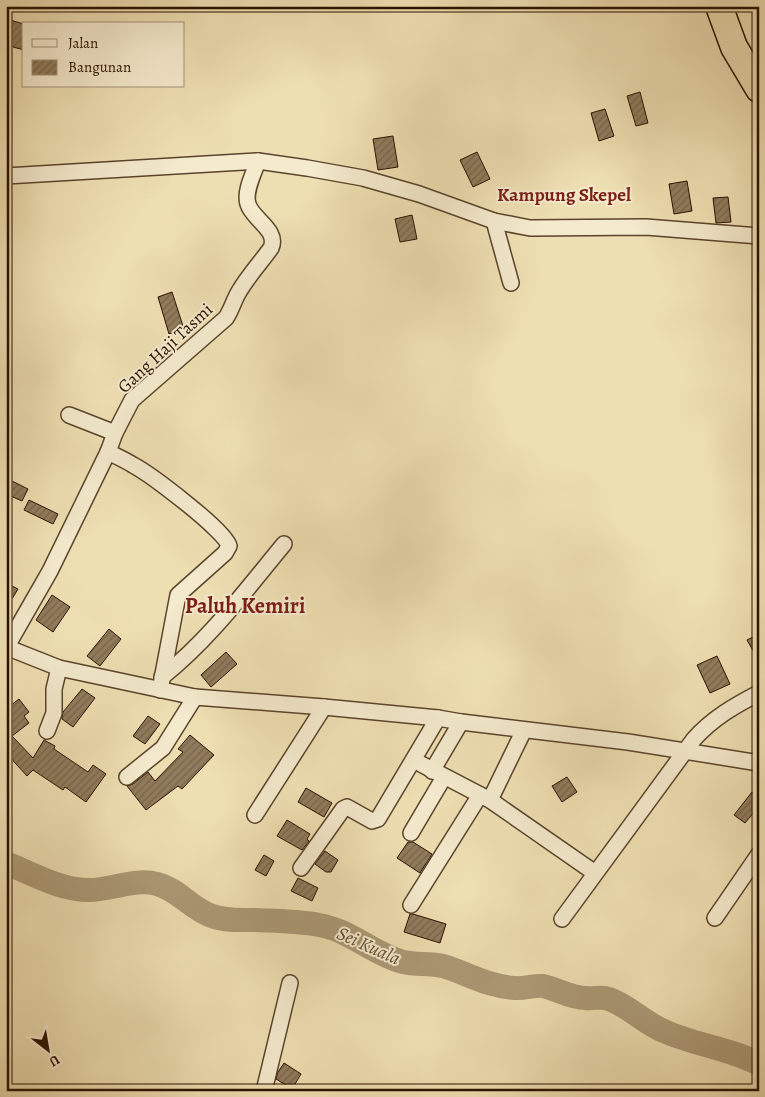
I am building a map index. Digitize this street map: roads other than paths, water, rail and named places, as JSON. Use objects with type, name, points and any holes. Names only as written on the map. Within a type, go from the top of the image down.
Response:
[{"type":"highway","points":[[719,6],[734,47],[759,89]]},
{"type":"highway","points":[[736,6],[748,39],[759,59]]},
{"type":"street","points":[[6,176],[258,161],[363,178],[419,194],[494,221],[530,228],[646,228],[759,236]]},
{"type":"street","name":"Gang Haji Tasmi","points":[[6,648],[50,571],[132,400],[226,318],[248,276],[271,248],[273,243],[272,236],[251,210],[247,200],[258,161]]},
{"type":"street","points":[[494,221],[511,283]]},
{"type":"street","points":[[69,415],[115,432]]},
{"type":"street","points":[[108,452],[134,465],[172,493],[228,542],[229,546],[225,553],[178,595],[161,683]]},
{"type":"street","points":[[161,683],[226,613],[284,544]]},
{"type":"street","points":[[6,648],[59,668],[161,683],[195,697],[324,706],[438,718],[628,742],[759,763]]},
{"type":"street","points":[[47,731],[54,713],[54,689],[59,668]]},
{"type":"street","points":[[562,920],[684,752],[708,724],[728,709],[759,693]]},
{"type":"street","points":[[127,777],[163,748],[195,697]]},
{"type":"street","points":[[255,815],[324,706]]},
{"type":"street","points":[[302,868],[343,808],[347,807],[372,822],[378,819],[438,718]]},
{"type":"street","points":[[411,833],[432,771],[461,722]]},
{"type":"street","points":[[411,905],[485,797],[524,730]]},
{"type":"street","points":[[432,771],[485,797],[596,874]]},
{"type":"street","points":[[716,918],[759,854]]},
{"type":"street","points":[[264,1091],[290,983]]},
{"type":"waterway","name":"Sei Kuala","points":[[6,863],[47,881],[78,889],[98,889],[140,882],[157,884],[172,890],[204,913],[217,918],[319,925],[341,932],[382,954],[403,962],[443,966],[505,987],[543,986],[580,998],[606,998],[623,1006],[650,1024],[675,1036],[736,1054],[759,1064]]},
{"type":"district","name":"Kampung Skepel","points":[[564,194]]},
{"type":"district","name":"Paluh Kemiri","points":[[245,605]]}]
